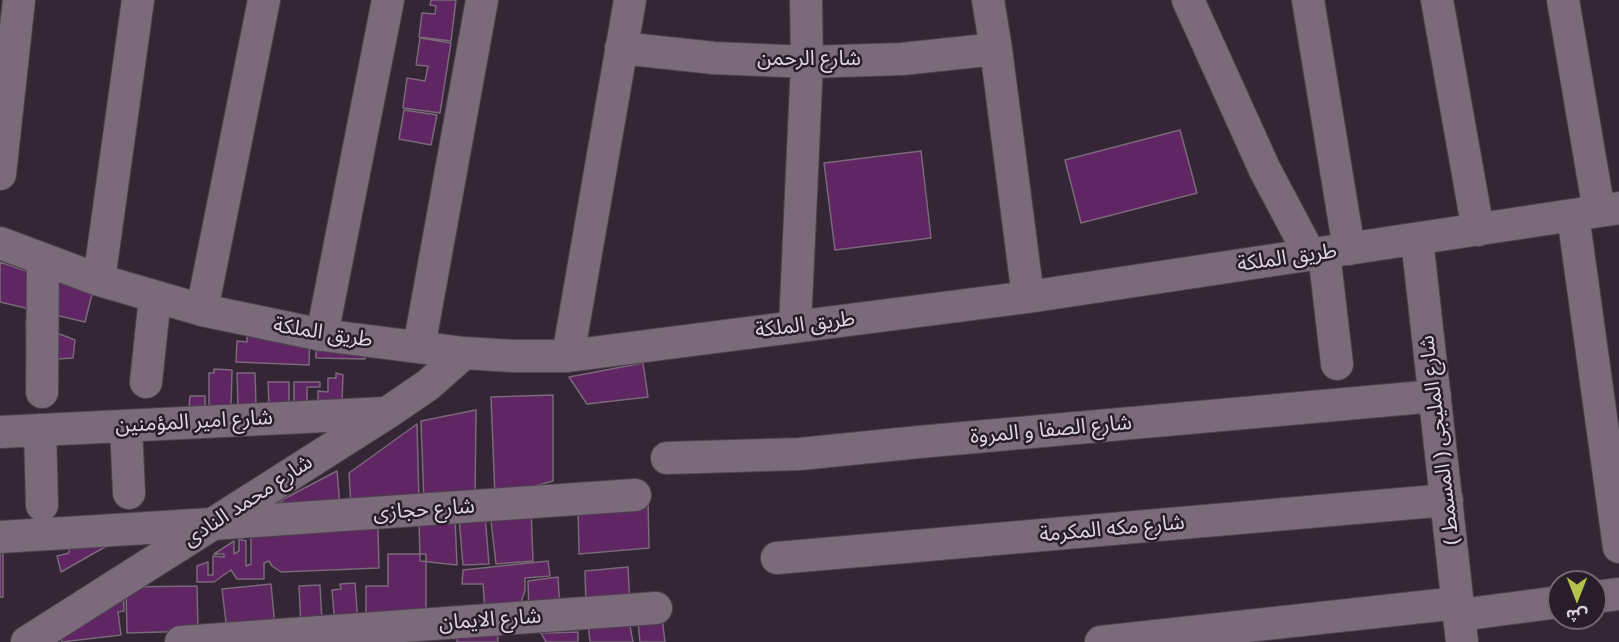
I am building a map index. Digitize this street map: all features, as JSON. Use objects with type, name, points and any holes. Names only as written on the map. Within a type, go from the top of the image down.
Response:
[{"type":"street","points":[[99,280],[138,0]]},
{"type":"street","points":[[202,310],[264,0]]},
{"type":"street","points":[[322,335],[388,0]]},
{"type":"street","points":[[419,347],[482,0]]},
{"type":"street","points":[[568,356],[630,0]]},
{"type":"street","points":[[795,326],[807,62],[806,0]]},
{"type":"street","points":[[988,0],[1028,297]]},
{"type":"street","points":[[1188,0],[1265,170],[1328,252]]},
{"type":"street","points":[[1308,0],[1336,364]]},
{"type":"street","points":[[1437,0],[1478,230]]},
{"type":"street","points":[[1563,0],[1597,212],[1619,547]]},
{"type":"street","points":[[0,174],[12,8]]},
{"type":"street","name":"شارع الرحمن","points":[[621,48],[714,58],[807,62],[902,58],[996,49]]},
{"type":"street","name":"طريق الملكة","points":[[0,243],[99,280],[155,297],[202,310],[322,335],[464,353],[568,356],[1028,297],[1597,212]]},
{"type":"street","name":"شارع المليجى ( المسمط )","points":[[1417,239],[1460,620]]},
{"type":"street","points":[[42,392],[43,259]]},
{"type":"street","points":[[146,382],[155,297]]},
{"type":"street","name":"شارع محمد النادى","points":[[27,642],[428,386],[464,353]]},
{"type":"street","name":"شارع الصفا و المروة","points":[[667,458],[800,454],[1435,396]]},
{"type":"street","name":"شارع امير المؤمنين","points":[[0,432],[387,413]]},
{"type":"street","points":[[126,426],[129,493]]},
{"type":"street","points":[[40,430],[42,505]]},
{"type":"street","name":"شارع حجازى","points":[[0,537],[635,495]]},
{"type":"street","name":"شارع مكه المكرمة","points":[[777,558],[1447,500]]},
{"type":"street","points":[[1101,642],[1460,620],[1547,604]]},
{"type":"street","name":"شارع الايمان","points":[[181,642],[656,608]]},
{"type":"building","points":[[431,0],[456,0],[451,41],[419,37],[422,13],[435,14],[436,6],[430,5]]},
{"type":"building","points":[[420,38],[451,43],[440,113],[403,108],[407,78],[425,81],[428,66],[416,65]]},
{"type":"building","points":[[404,110],[437,115],[431,145],[399,139]]},
{"type":"building","points":[[1180,130],[1197,193],[1081,223],[1065,160]]},
{"type":"building","points":[[921,151],[931,238],[835,250],[824,163]]},
{"type":"building","points":[[0,262],[92,294],[85,322],[0,302]]},
{"type":"building","points":[[26,321],[75,340],[73,358],[27,361]]},
{"type":"building","points":[[247,332],[310,335],[309,365],[236,362],[237,341],[247,342]]},
{"type":"building","points":[[316,342],[365,343],[365,359],[316,358]]},
{"type":"building","points":[[643,363],[648,397],[587,404],[569,377]]},
{"type":"building","points":[[214,369],[232,370],[231,408],[209,407],[209,373],[214,373]]},
{"type":"building","points":[[237,373],[255,373],[256,406],[238,407]]},
{"type":"building","points":[[336,373],[343,375],[342,401],[318,400],[318,391],[328,392],[328,378],[336,378]]},
{"type":"building","points":[[268,382],[289,382],[289,404],[269,404]]},
{"type":"building","points":[[294,382],[320,382],[320,387],[307,387],[307,403],[294,403]]},
{"type":"building","points":[[553,395],[553,481],[495,497],[491,397]]},
{"type":"building","points":[[190,396],[205,396],[205,408],[189,408]]},
{"type":"building","points":[[476,410],[475,499],[424,503],[421,421]]},
{"type":"building","points":[[417,424],[419,502],[351,505],[349,473]]},
{"type":"building","points":[[337,471],[340,507],[278,502]]},
{"type":"building","points":[[648,498],[649,548],[579,554],[578,506]]},
{"type":"building","points":[[531,510],[533,561],[496,564],[490,512]]},
{"type":"building","points":[[485,516],[489,564],[463,565],[459,518]]},
{"type":"building","points":[[455,518],[457,565],[420,561],[419,519]]},
{"type":"building","points":[[378,529],[379,568],[281,572],[269,561],[264,563],[264,579],[237,579],[231,570],[214,582],[197,582],[197,566],[208,562],[208,575],[213,575],[213,556],[224,557],[224,554],[214,554],[234,541],[234,554],[239,551],[239,539],[246,541],[246,566],[251,564],[251,537],[263,533]]},
{"type":"building","points":[[70,536],[119,539],[61,572],[57,556],[69,553]]},
{"type":"building","points":[[0,542],[3,542],[3,597],[0,597]]},
{"type":"building","points":[[388,554],[426,554],[426,619],[366,618],[366,586],[388,586]]},
{"type":"building","points":[[548,561],[550,576],[525,578],[525,591],[518,610],[485,611],[483,584],[462,584],[463,570]]},
{"type":"building","points":[[628,567],[630,604],[586,607],[585,571]]},
{"type":"building","points":[[558,577],[560,610],[529,612],[528,581]]},
{"type":"building","points":[[355,583],[358,623],[335,625],[332,590],[341,589],[340,584]]},
{"type":"building","points":[[271,584],[275,626],[227,631],[222,589]]},
{"type":"building","points":[[320,585],[322,622],[301,628],[299,586]]},
{"type":"building","points":[[197,586],[198,631],[127,633],[126,587]]},
{"type":"building","points":[[123,590],[124,611],[118,612],[121,635],[62,642],[61,629]]},
{"type":"building","points":[[628,616],[633,642],[590,642],[588,624]]},
{"type":"building","points":[[662,617],[665,642],[640,642],[638,621]]},
{"type":"building","points":[[497,624],[498,642],[457,642],[456,627]]},
{"type":"building","points":[[578,632],[578,642],[546,642],[541,633]]}]
